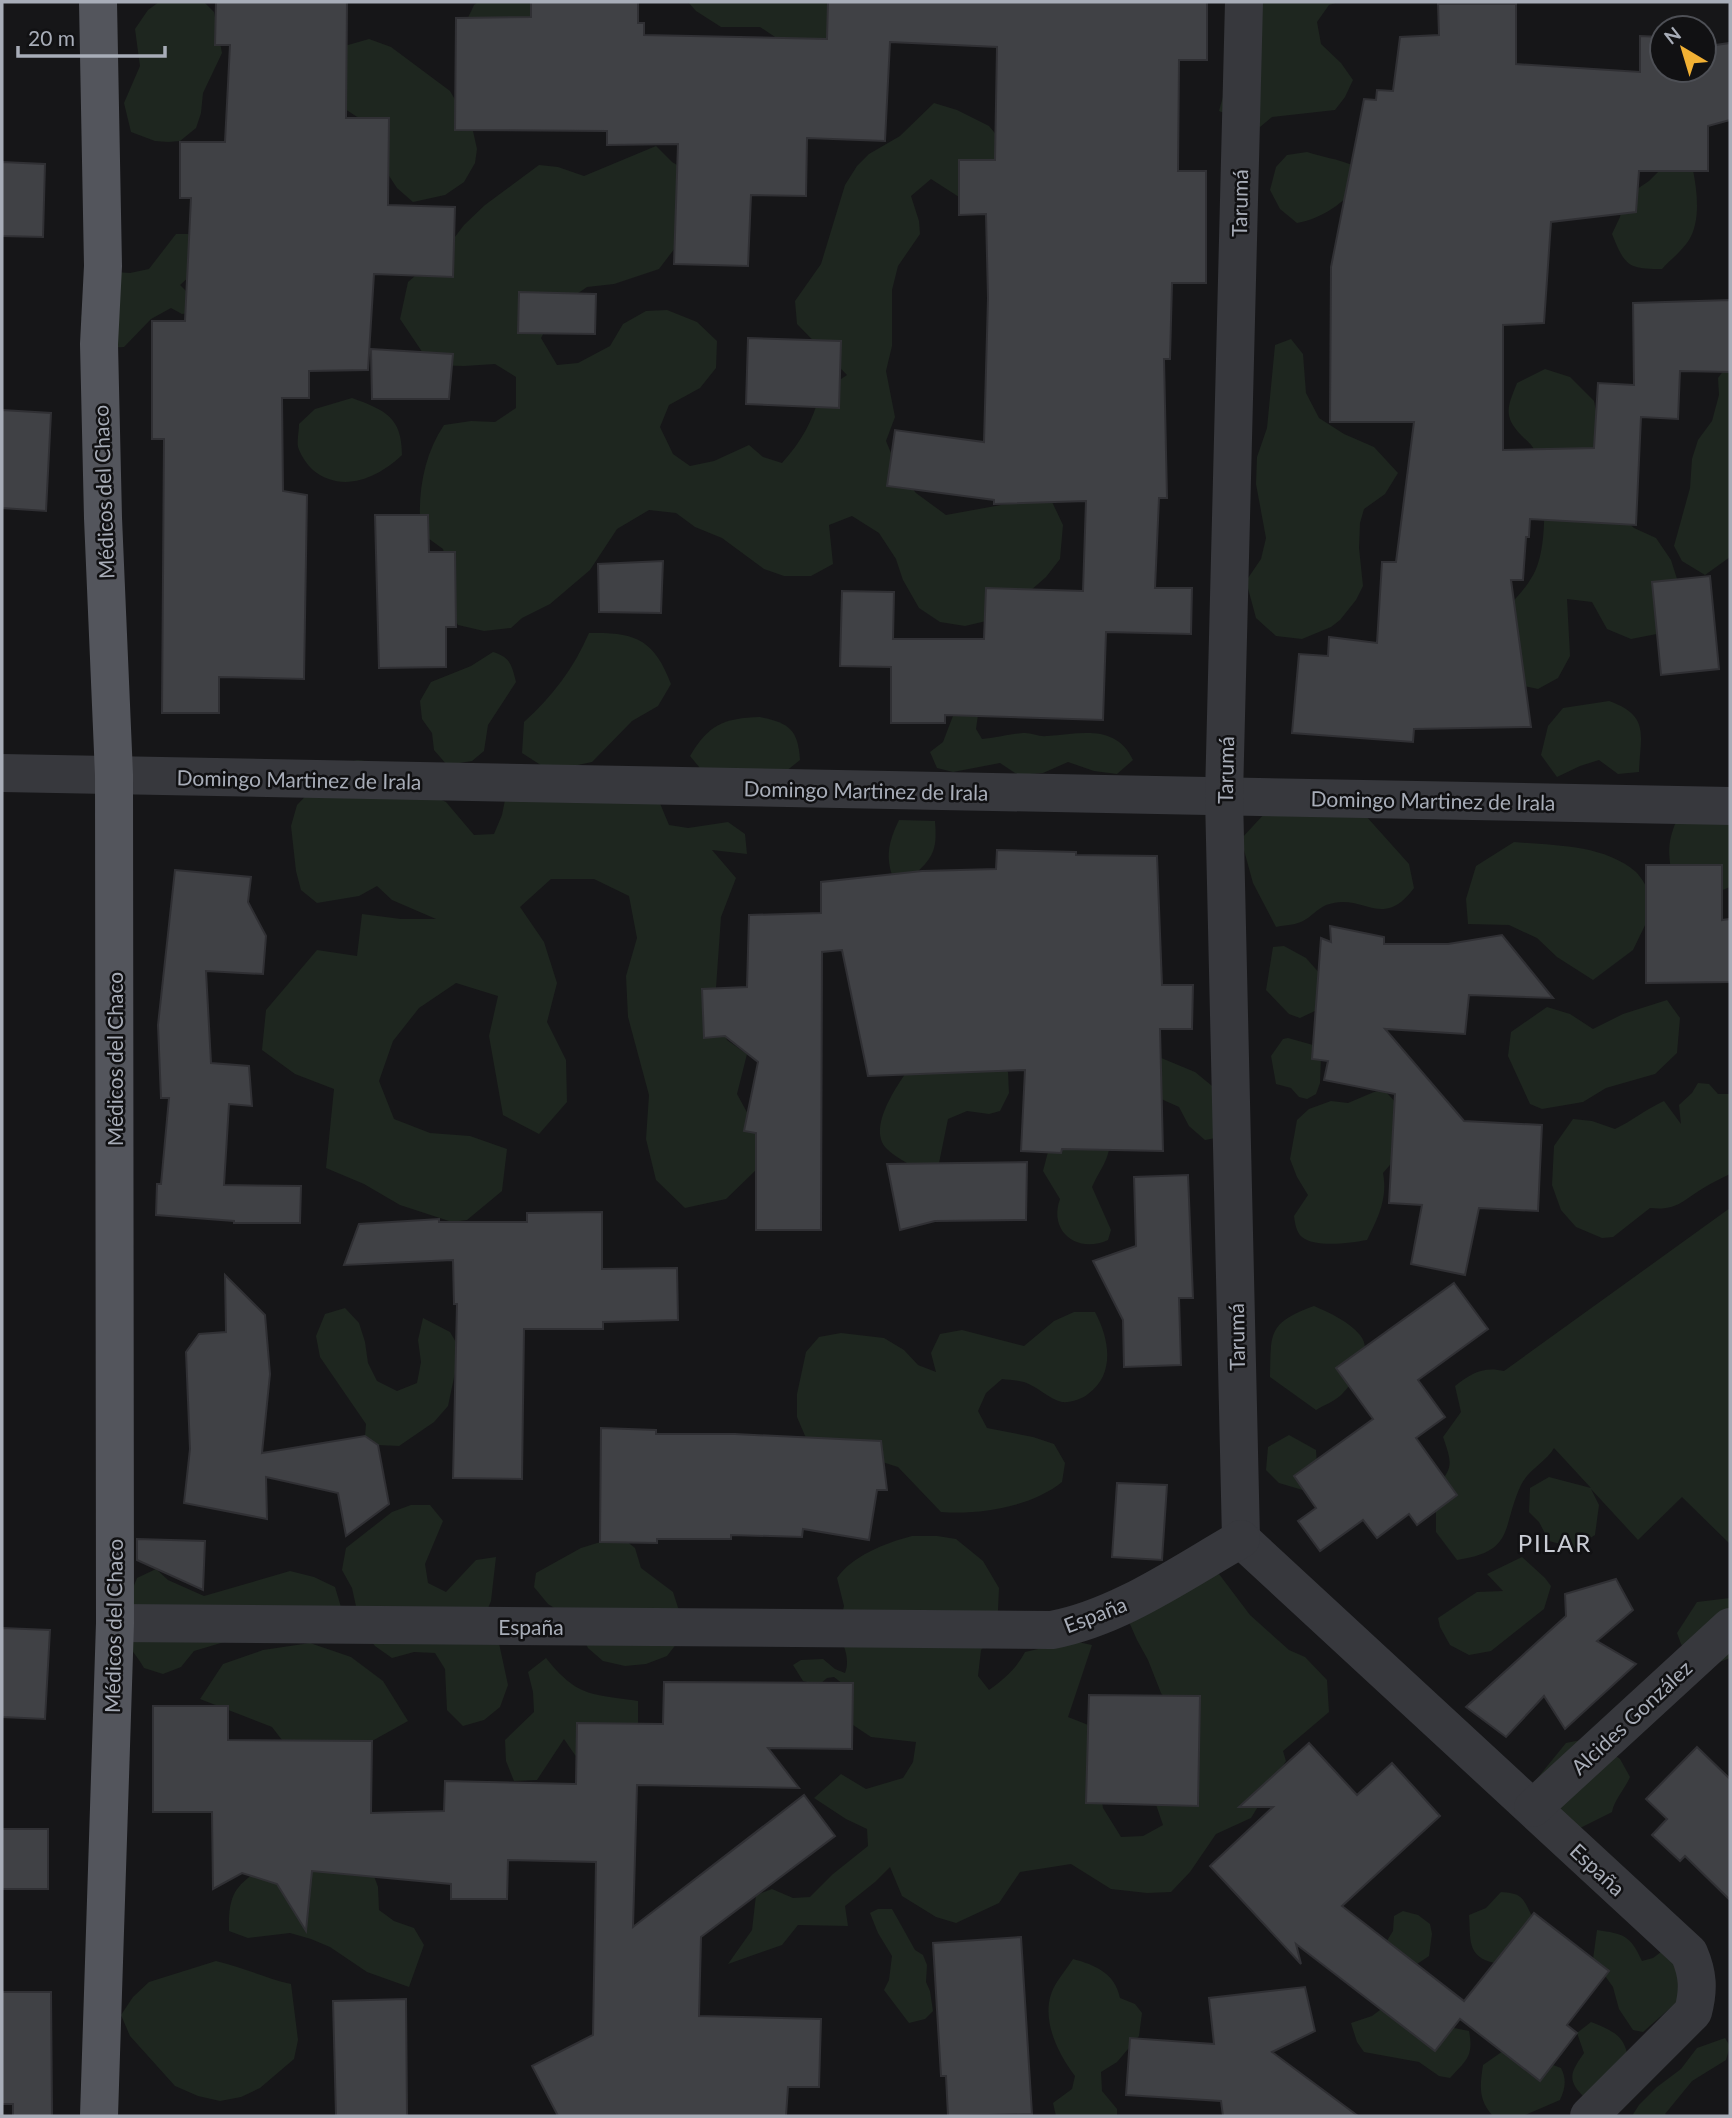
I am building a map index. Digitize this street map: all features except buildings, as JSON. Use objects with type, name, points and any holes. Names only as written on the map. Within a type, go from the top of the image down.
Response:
[{"type":"main road","name":"Médicos del Chaco","points":[[98,2],[103,266],[99,344],[101,451],[114,775],[115,1623],[99,2116]]},
{"type":"street","name":"Tarumá","points":[[1241,1539],[1224,796],[1244,2]]},
{"type":"street","name":"Domingo Martinez de Irala","points":[[2,773],[1730,806]]},
{"type":"street","name":"España","points":[[115,1623],[1052,1630],[1081,1625],[1107,1614],[1241,1539],[1689,1953],[1697,1972],[1698,1991],[1693,2012],[1589,2116]]},
{"type":"street","name":"Alcides González","points":[[1533,1808],[1730,1627]]},
{"type":"shaded area","points":[[159,2],[204,2],[214,12],[222,53],[203,93],[196,128],[180,141],[155,141],[131,132],[124,103],[140,66],[135,29],[148,10]]},
{"type":"shaded area","points":[[478,2],[575,2],[534,27],[465,24]]},
{"type":"shaded area","points":[[688,2],[864,2],[867,12],[840,53],[781,41],[760,27],[721,27],[696,11]]},
{"type":"shaded area","points":[[1249,2],[1339,2],[1329,5],[1317,22],[1321,44],[1341,63],[1353,80],[1335,110],[1272,117],[1260,127],[1219,111]]},
{"type":"shaded area","points":[[369,39],[391,47],[450,91],[473,131],[477,149],[475,163],[464,182],[445,195],[413,202],[397,188],[382,165],[365,122],[342,107],[313,55]]},
{"type":"shaded area","points":[[934,103],[957,110],[989,126],[1008,149],[959,197],[931,179],[911,196],[920,234],[898,266],[892,290],[892,346],[886,371],[895,417],[886,441],[899,472],[916,493],[946,515],[1012,503],[1044,485],[1063,525],[1060,559],[1046,577],[999,618],[965,626],[940,622],[919,608],[903,580],[896,559],[879,533],[852,516],[829,525],[833,564],[811,576],[784,576],[764,569],[722,538],[695,527],[676,513],[649,510],[617,529],[590,570],[550,604],[522,618],[511,628],[484,631],[458,625],[443,600],[448,570],[443,549],[421,533],[421,491],[426,463],[444,425],[471,421],[495,422],[516,408],[516,377],[495,364],[431,365],[400,319],[408,282],[445,250],[464,225],[485,205],[539,165],[558,167],[584,176],[656,146],[672,162],[702,180],[707,206],[659,269],[614,284],[587,287],[557,308],[541,338],[557,365],[578,363],[610,346],[623,324],[646,311],[667,310],[697,322],[717,341],[716,368],[700,388],[669,405],[660,427],[673,454],[690,466],[714,461],[749,445],[763,457],[782,463],[806,431],[820,393],[847,375],[797,324],[795,301],[821,264],[845,185],[857,166],[869,154],[900,136]]},
{"type":"shaded area","points":[[1307,152],[1352,165],[1361,184],[1332,209],[1297,223],[1280,209],[1270,190],[1276,167],[1287,155]]},
{"type":"shaded area","points":[[1693,170],[1697,215],[1689,240],[1662,269],[1629,264],[1612,234],[1620,217],[1624,198],[1659,171]]},
{"type":"shaded area","points":[[176,234],[188,234],[196,245],[191,275],[180,285],[197,302],[195,312],[182,314],[171,308],[151,319],[124,347],[103,344],[81,318],[88,290],[116,272],[130,273],[149,269]]},
{"type":"shaded area","points":[[1291,339],[1303,354],[1306,393],[1319,418],[1344,434],[1374,447],[1398,473],[1385,494],[1364,509],[1360,523],[1359,548],[1363,586],[1356,600],[1331,627],[1302,639],[1276,636],[1256,618],[1246,581],[1261,559],[1266,538],[1256,484],[1257,457],[1267,428],[1275,345]]},
{"type":"shaded area","points":[[1730,362],[1730,557],[1705,575],[1682,561],[1674,546],[1690,488],[1692,459],[1698,440],[1712,421],[1719,395],[1718,378]]},
{"type":"shaded area","points":[[1545,369],[1570,377],[1594,401],[1616,511],[1634,528],[1656,538],[1671,560],[1677,579],[1677,604],[1667,632],[1631,639],[1607,629],[1592,602],[1567,599],[1570,656],[1558,678],[1538,689],[1509,683],[1491,623],[1527,584],[1540,557],[1544,510],[1539,464],[1533,447],[1512,423],[1509,411],[1517,383]]},
{"type":"shaded area","points":[[352,398],[382,411],[395,423],[402,455],[371,476],[348,482],[336,481],[313,470],[304,459],[298,447],[299,424],[315,409]]},
{"type":"shaded area","points":[[589,633],[619,634],[641,641],[657,657],[671,684],[658,706],[632,721],[592,762],[550,771],[522,753],[524,722],[561,681]]},
{"type":"shaded area","points":[[493,652],[509,662],[516,682],[488,725],[484,751],[472,761],[447,765],[434,750],[432,733],[422,719],[420,701],[431,682],[471,666]]},
{"type":"shaded area","points":[[980,700],[976,729],[982,739],[1021,733],[1044,736],[1096,733],[1117,740],[1133,760],[1117,774],[1094,771],[1068,762],[1043,773],[1018,775],[1000,763],[953,772],[937,768],[930,752],[943,742],[956,708]]},
{"type":"shaded area","points":[[1609,701],[1632,713],[1637,721],[1641,738],[1639,772],[1618,774],[1599,760],[1557,777],[1541,755],[1548,726],[1563,708]]},
{"type":"shaded area","points":[[760,717],[785,725],[794,734],[800,760],[785,772],[704,773],[690,756],[703,737],[718,725],[736,719]]},
{"type":"shaded area","points":[[358,760],[379,763],[446,802],[474,835],[494,834],[506,795],[654,789],[669,825],[688,828],[728,822],[745,834],[747,854],[712,850],[736,878],[721,917],[715,1002],[727,1040],[747,1054],[737,1094],[755,1127],[756,1170],[726,1199],[685,1208],[656,1180],[646,1139],[649,1095],[628,1017],[626,976],[637,938],[629,896],[594,879],[551,879],[520,907],[544,942],[557,983],[547,1022],[566,1060],[567,1102],[539,1134],[503,1115],[489,1036],[498,996],[456,983],[419,1008],[393,1041],[379,1081],[394,1119],[430,1133],[470,1136],[507,1149],[502,1191],[467,1220],[452,1222],[400,1205],[364,1184],[326,1168],[334,1089],[295,1074],[262,1050],[266,1010],[317,950],[357,956],[362,914],[401,919],[436,919],[392,900],[377,886],[359,896],[317,903],[301,890],[291,826],[297,805],[340,764]]},
{"type":"shaded area","points":[[1348,796],[1409,864],[1414,888],[1392,907],[1382,909],[1339,902],[1326,905],[1300,922],[1276,927],[1253,883],[1241,839],[1277,800]]},
{"type":"shaded area","points":[[1730,811],[1730,887],[1703,898],[1672,877],[1669,853],[1672,833],[1678,817]]},
{"type":"shaded area","points":[[899,820],[935,821],[936,838],[931,856],[915,874],[892,875],[890,847]]},
{"type":"shaded area","points":[[1514,842],[1594,851],[1623,863],[1636,872],[1651,895],[1649,917],[1633,950],[1593,980],[1557,957],[1537,938],[1509,925],[1468,924],[1466,899],[1476,866]]},
{"type":"shaded area","points":[[1284,946],[1306,958],[1330,985],[1317,1010],[1300,1018],[1289,1014],[1266,990],[1273,947]]},
{"type":"shaded area","points":[[1667,1000],[1680,1018],[1677,1053],[1655,1074],[1606,1088],[1583,1102],[1542,1109],[1530,1104],[1508,1056],[1511,1032],[1547,1007],[1570,1014],[1593,1029],[1623,1014]]},
{"type":"shaded area","points":[[1283,1039],[1313,1045],[1321,1056],[1320,1083],[1316,1094],[1307,1099],[1299,1097],[1291,1088],[1276,1084],[1271,1056]]},
{"type":"shaded area","points":[[1154,1055],[1195,1072],[1228,1099],[1226,1136],[1205,1140],[1189,1126],[1179,1107],[1141,1090]]},
{"type":"shaded area","points":[[917,1056],[993,1058],[1008,1072],[1009,1093],[1000,1111],[989,1114],[967,1111],[948,1119],[939,1163],[920,1171],[887,1149],[881,1139],[880,1128],[888,1102]]},
{"type":"shaded area","points":[[1698,1083],[1709,1084],[1718,1094],[1730,1094],[1730,1174],[1674,1206],[1650,1208],[1613,1237],[1602,1238],[1576,1227],[1561,1210],[1552,1185],[1554,1146],[1573,1119],[1592,1121],[1615,1129],[1664,1101],[1681,1124],[1679,1105]]},
{"type":"shaded area","points":[[1384,1090],[1401,1108],[1401,1152],[1383,1173],[1383,1199],[1367,1240],[1333,1244],[1315,1243],[1302,1237],[1298,1233],[1294,1216],[1308,1195],[1290,1159],[1297,1120],[1309,1109],[1331,1101],[1348,1103]]},
{"type":"shaded area","points":[[1049,1148],[1109,1150],[1092,1187],[1111,1230],[1108,1240],[1097,1244],[1076,1242],[1062,1230],[1057,1211],[1060,1199],[1043,1171]]},
{"type":"shaded area","points":[[1730,1208],[1730,1544],[1682,1497],[1638,1540],[1591,1489],[1599,1505],[1595,1535],[1575,1548],[1549,1541],[1539,1522],[1529,1512],[1530,1488],[1549,1477],[1591,1488],[1554,1448],[1521,1485],[1508,1525],[1498,1544],[1489,1551],[1457,1560],[1436,1532],[1436,1509],[1432,1493],[1444,1478],[1450,1462],[1443,1437],[1461,1412],[1455,1386],[1478,1372],[1490,1369],[1504,1371]]},
{"type":"shaded area","points":[[1314,1306],[1355,1330],[1364,1342],[1365,1350],[1356,1376],[1345,1391],[1316,1410],[1270,1377],[1272,1339],[1275,1331],[1288,1318]]},
{"type":"shaded area","points":[[345,1308],[359,1323],[368,1363],[377,1381],[397,1391],[417,1383],[421,1362],[418,1340],[423,1318],[450,1332],[460,1349],[448,1406],[434,1422],[399,1446],[378,1445],[365,1436],[366,1424],[320,1357],[316,1336],[325,1314]]},
{"type":"shaded area","points":[[1074,1312],[1095,1312],[1104,1333],[1106,1366],[1097,1386],[1083,1398],[1062,1402],[1024,1382],[1002,1379],[986,1393],[978,1411],[987,1428],[1054,1444],[1065,1463],[1062,1482],[1036,1498],[1004,1508],[941,1512],[898,1467],[806,1438],[797,1417],[797,1394],[806,1352],[819,1337],[841,1333],[884,1338],[904,1350],[918,1365],[936,1372],[931,1353],[940,1334],[962,1330],[1024,1346],[1054,1321]]},
{"type":"shaded area","points":[[1289,1435],[1316,1450],[1317,1467],[1306,1491],[1279,1483],[1266,1470],[1268,1447]]},
{"type":"shaded area","points":[[411,1505],[430,1505],[443,1521],[425,1564],[428,1583],[446,1592],[476,1560],[496,1557],[491,1601],[483,1620],[497,1634],[508,1685],[500,1707],[484,1720],[463,1726],[447,1710],[445,1669],[435,1653],[414,1652],[392,1658],[375,1646],[361,1629],[352,1588],[342,1570],[346,1548],[392,1512]]},
{"type":"shaded area","points":[[620,1536],[635,1548],[641,1568],[673,1592],[681,1617],[680,1639],[667,1656],[646,1664],[625,1666],[603,1661],[588,1648],[579,1629],[566,1615],[548,1604],[534,1587],[536,1573],[581,1548]]},
{"type":"shaded area","points":[[912,1536],[956,1539],[983,1561],[999,1588],[997,1632],[981,1650],[978,1676],[989,1690],[1018,1664],[1025,1652],[1073,1641],[1092,1645],[1068,1717],[1096,1728],[1097,1772],[1103,1808],[1121,1837],[1143,1836],[1163,1825],[1151,1790],[1186,1727],[1161,1693],[1122,1606],[1219,1574],[1250,1615],[1289,1650],[1305,1657],[1327,1680],[1329,1712],[1283,1751],[1286,1761],[1251,1818],[1216,1834],[1190,1872],[1171,1892],[1147,1893],[1111,1889],[1071,1864],[1020,1872],[999,1903],[956,1923],[936,1917],[902,1896],[890,1867],[845,1906],[848,1926],[798,1925],[782,1945],[728,1964],[752,1930],[756,1895],[772,1889],[793,1898],[810,1897],[868,1846],[867,1829],[814,1798],[841,1774],[866,1789],[903,1778],[913,1762],[916,1742],[871,1737],[847,1721],[848,1688],[834,1677],[827,1678],[819,1685],[803,1681],[793,1665],[801,1660],[823,1659],[845,1673],[846,1653],[837,1634],[844,1606],[837,1578],[851,1563],[870,1551]]},
{"type":"shaded area","points":[[1522,1557],[1551,1586],[1544,1609],[1491,1651],[1469,1655],[1450,1645],[1438,1618],[1477,1592],[1503,1591],[1487,1574]]},
{"type":"shaded area","points":[[156,1569],[168,1580],[204,1596],[290,1571],[314,1577],[335,1587],[341,1607],[194,1651],[181,1667],[163,1674],[144,1668],[125,1639],[123,1631],[125,1608],[137,1578]]},
{"type":"shaded area","points":[[1730,1598],[1730,1658],[1712,1665],[1693,1660],[1681,1644],[1677,1633],[1697,1602]]},
{"type":"shaded area","points":[[310,1643],[351,1657],[383,1681],[408,1721],[372,1741],[370,1755],[295,1757],[272,1727],[200,1699],[223,1664],[263,1650]]},
{"type":"shaded area","points":[[546,1658],[567,1680],[586,1692],[638,1701],[638,1724],[608,1757],[590,1769],[575,1755],[564,1739],[537,1780],[514,1781],[506,1761],[505,1740],[534,1712],[528,1672]]},
{"type":"shaded area","points":[[1591,1738],[1620,1759],[1630,1777],[1612,1812],[1556,1840],[1531,1786],[1566,1743]]},
{"type":"shaded area","points":[[272,1860],[371,1868],[378,1887],[379,1910],[394,1921],[414,1928],[424,1945],[409,1987],[367,1972],[330,1947],[311,1939],[290,1933],[248,1938],[229,1931],[233,1896],[251,1875]]},
{"type":"shaded area","points":[[1501,1892],[1521,1897],[1536,1922],[1495,1963],[1475,1952],[1470,1939],[1469,1915],[1486,1908]]},
{"type":"shaded area","points":[[878,1909],[892,1909],[915,1950],[923,1955],[927,1965],[926,1982],[933,2011],[925,2019],[909,2023],[884,1990],[889,1980],[892,1956],[870,1913]]},
{"type":"shaded area","points":[[1403,1911],[1418,1915],[1430,1924],[1432,1934],[1429,1956],[1399,1976],[1377,1957],[1393,1931],[1394,1916]]},
{"type":"shaded area","points":[[1597,1930],[1625,1937],[1634,1946],[1642,1961],[1661,1952],[1679,1956],[1685,1995],[1643,2032],[1633,2030],[1619,2009],[1613,1987],[1593,1959]]},
{"type":"shaded area","points":[[1073,1959],[1103,1971],[1114,1982],[1120,1998],[1135,2004],[1142,2013],[1139,2036],[1117,2062],[1101,2072],[1102,2091],[1117,2109],[1117,2116],[1056,2116],[1053,2103],[1072,2089],[1075,2076],[1061,2055],[1051,2031],[1049,2006],[1057,1982]]},
{"type":"shaded area","points":[[216,1961],[291,1984],[298,2040],[294,2059],[260,2088],[241,2097],[220,2101],[198,2096],[175,2086],[130,2036],[121,2015],[133,1997],[149,1982]]},
{"type":"shaded area","points":[[1388,2004],[1439,2025],[1469,2031],[1469,2053],[1450,2078],[1439,2076],[1419,2062],[1364,2052],[1357,2042],[1351,2023],[1372,2016]]},
{"type":"shaded area","points":[[1591,2022],[1620,2038],[1626,2050],[1629,2068],[1584,2097],[1578,2091],[1572,2075],[1584,2053],[1577,2033]]},
{"type":"shaded area","points":[[1725,2038],[1730,2046],[1726,2060],[1692,2081],[1665,2114],[1667,2116],[1632,2116],[1657,2087],[1681,2069],[1697,2048]]},
{"type":"shaded area","points":[[1503,2051],[1527,2055],[1561,2068],[1565,2084],[1560,2100],[1523,2116],[1492,2115],[1484,2103],[1481,2091],[1483,2065]]},
{"type":"district","name":"PILAR","points":[[1555,1542]]}]
